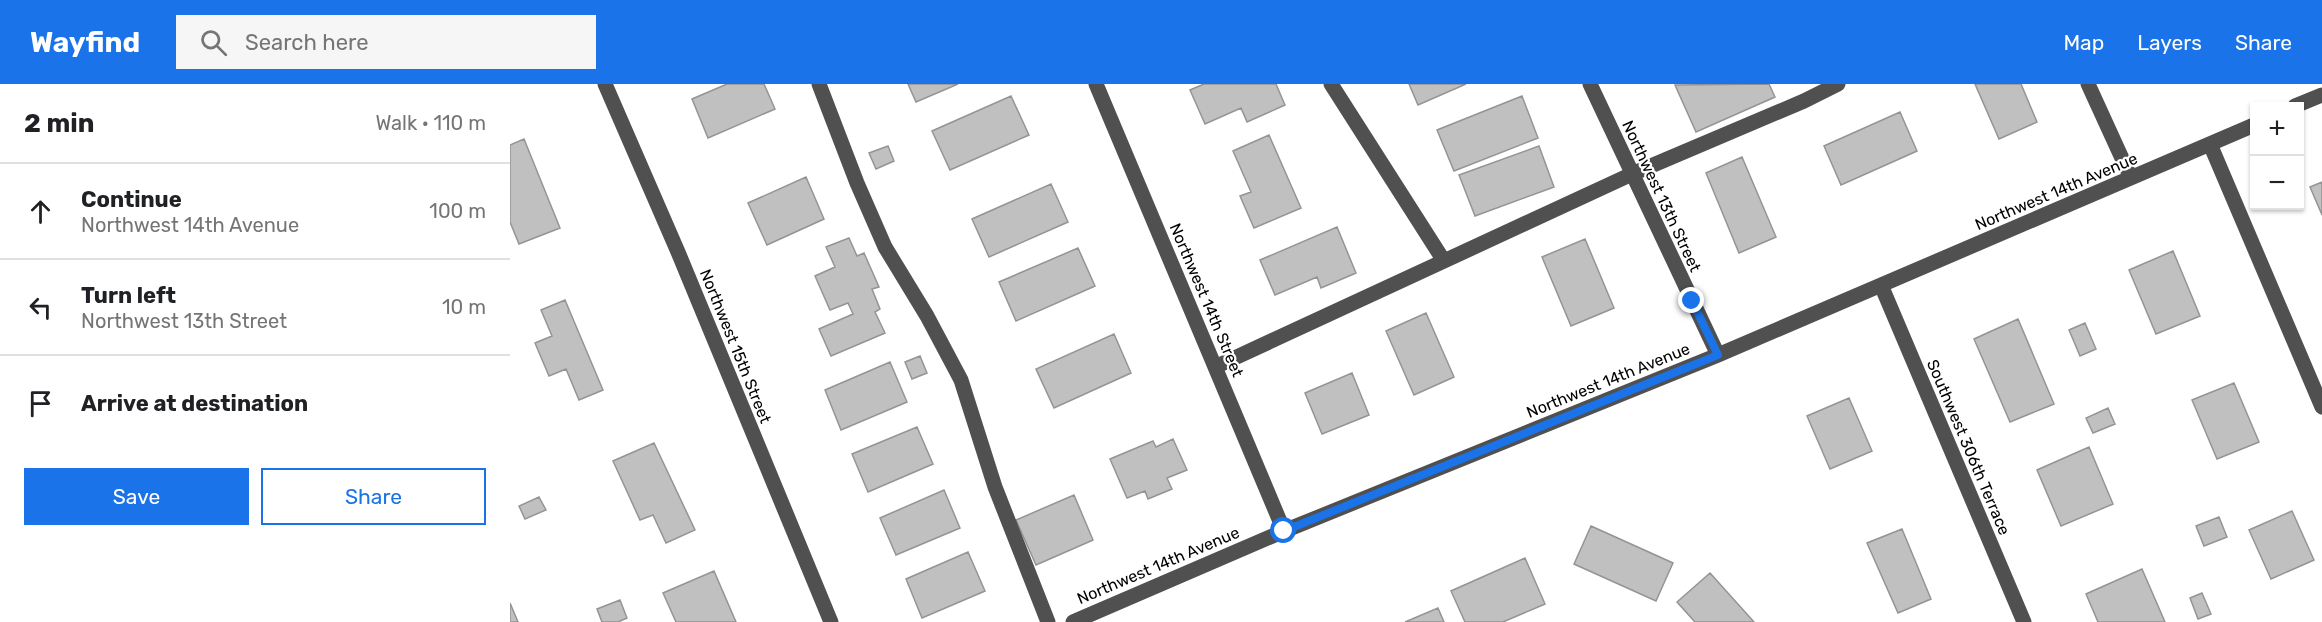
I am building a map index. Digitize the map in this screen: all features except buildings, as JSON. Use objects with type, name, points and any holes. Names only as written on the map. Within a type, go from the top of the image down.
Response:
[{"type":"street","name":"Northwest 15th Street","points":[[605,84],[678,252],[831,622]]},
{"type":"street","points":[[819,84],[857,183],[885,247],[927,316],[961,380],[995,488],[1048,622]]},
{"type":"street","name":"Northwest 14th Street","points":[[1096,84],[1284,531]]},
{"type":"street","points":[[1331,84],[1444,261]]},
{"type":"street","name":"Northwest 13th Street","points":[[1590,84],[1718,355]]},
{"type":"street","points":[[1215,367],[1632,174],[1804,101],[1838,84]]},
{"type":"street","points":[[2088,84],[2131,178]]},
{"type":"street","points":[[2304,102],[2322,94]]},
{"type":"street","name":"Northwest 14th Avenue","points":[[1073,622],[1284,531],[1718,355],[2250,127]]},
{"type":"street","points":[[2210,144],[2322,406]]},
{"type":"street","name":"Southwest 306th Terrace","points":[[1881,285],[2024,622]]},
{"type":"route","points":[[1284,531],[1718,355],[1692,301]]}]
